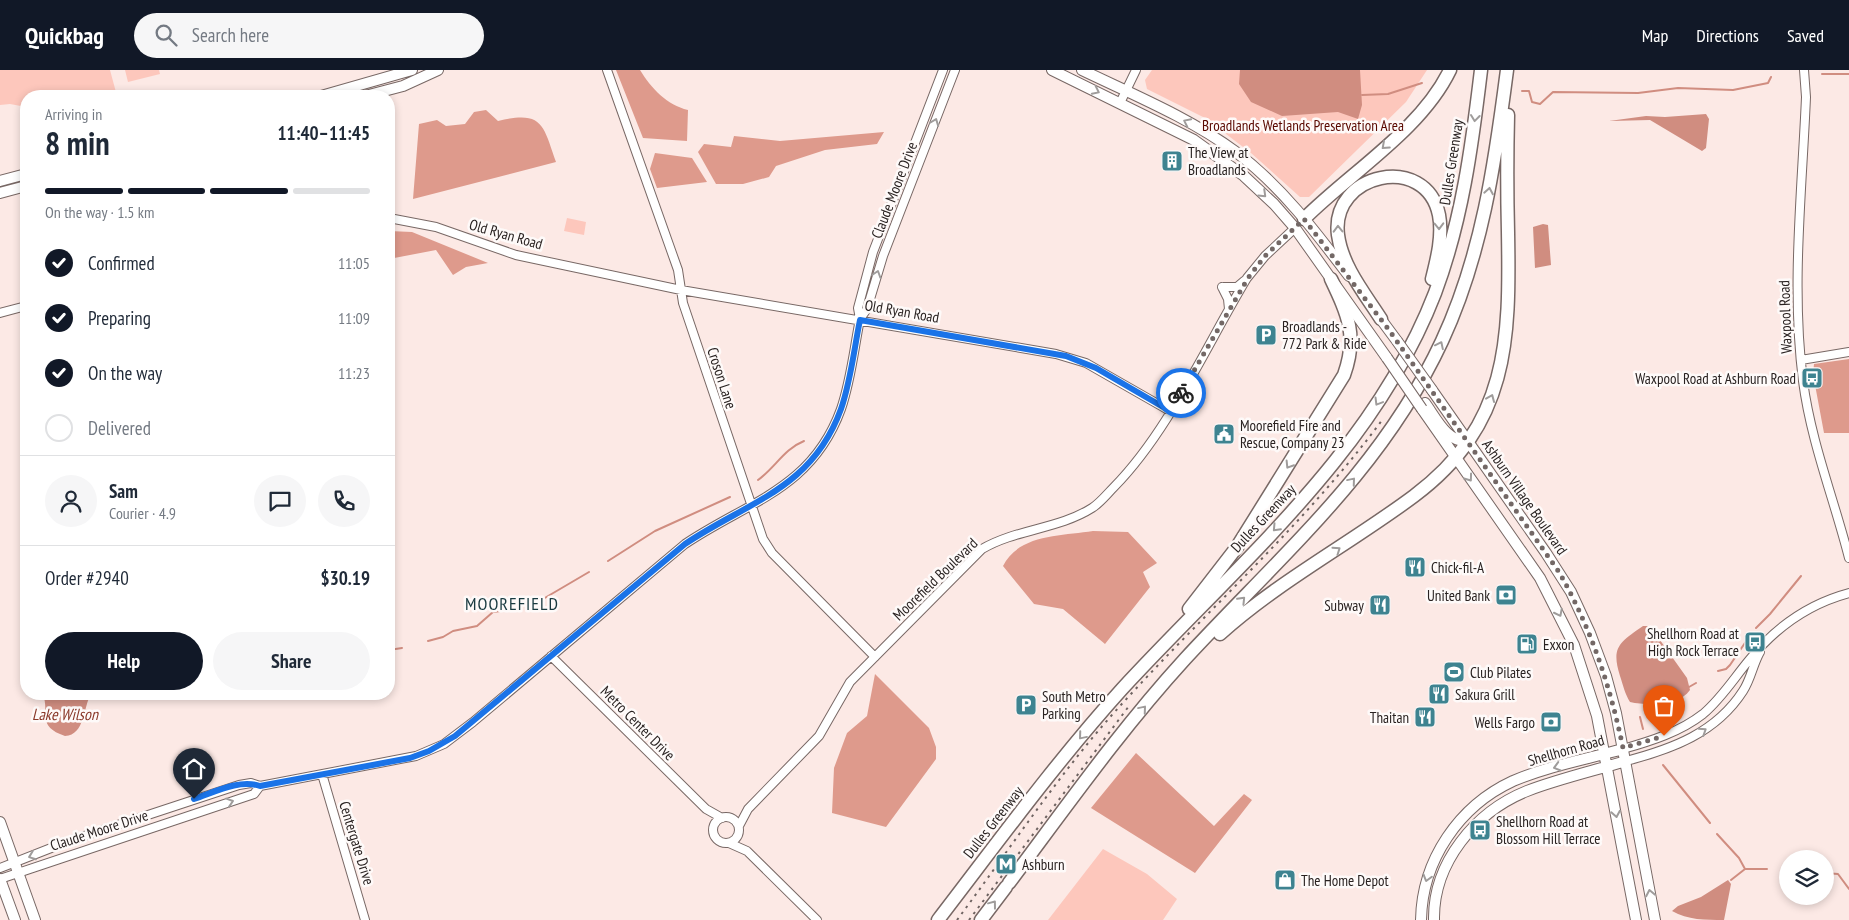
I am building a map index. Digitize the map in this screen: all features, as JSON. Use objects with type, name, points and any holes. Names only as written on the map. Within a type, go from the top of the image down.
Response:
[{"type":"highway","points":[[1304,219],[1420,114],[1437,93],[1450,70]]},
{"type":"highway","name":"Dulles Greenway","points":[[938,920],[1058,764],[1124,687],[1328,471],[1364,423],[1412,342],[1439,279],[1461,206],[1481,70]]},
{"type":"highway","points":[[1172,674],[1265,597],[1414,496],[1456,459],[1468,441],[1493,393],[1502,363],[1507,331],[1508,70]]},
{"type":"highway","points":[[981,920],[1125,730],[1172,674],[1324,514],[1387,438],[1443,339],[1475,251],[1492,177],[1508,70]]},
{"type":"highway","points":[[1381,319],[1347,262],[1338,238],[1337,226],[1341,209],[1354,190],[1368,181],[1395,176],[1412,180],[1427,192],[1437,207],[1440,220],[1437,258],[1412,342]]},
{"type":"highway","points":[[1124,687],[1237,547],[1344,375],[1352,349],[1352,337],[1345,309],[1332,279]]},
{"type":"main road","points":[[341,90],[412,70]]},
{"type":"main road","points":[[387,90],[402,86],[438,70]]},
{"type":"main road","points":[[1052,70],[1120,103],[1216,154],[1258,188],[1294,228],[1423,406],[1456,459],[1535,571],[1564,622],[1589,688],[1607,766],[1636,920]]},
{"type":"main road","name":"Ashburn Village Boulevard","points":[[1082,70],[1195,126],[1229,147],[1278,189],[1304,219],[1381,319],[1546,553],[1571,592],[1597,650],[1610,691],[1626,761],[1655,920]]},
{"type":"main road","points":[[0,181],[20,176]]},
{"type":"main road","points":[[0,193],[20,188]]},
{"type":"main road","points":[[1294,228],[1304,219]]},
{"type":"main road","points":[[1423,406],[1449,436],[1456,440],[1468,441]]},
{"type":"main road","name":"Shellhorn Road","points":[[1421,920],[1426,883],[1434,858],[1454,828],[1474,807],[1495,791],[1515,780],[1623,748]]},
{"type":"main road","name":"Shellhorn Road","points":[[1434,920],[1437,893],[1444,870],[1454,850],[1478,823],[1507,802],[1528,791],[1626,761]]},
{"type":"main road","points":[[0,822],[36,920]]},
{"type":"main road","points":[[0,879],[15,920]]},
{"type":"street","name":"Croson Lane","points":[[607,70],[678,270],[683,304],[760,533],[772,554],[875,657]]},
{"type":"street","name":"Claude Moore Drive","points":[[860,320],[858,308],[873,252],[943,70]]},
{"type":"street","name":"Claude Moore Drive","points":[[0,868],[103,829],[225,789],[250,783],[260,786],[410,758],[439,746],[473,722],[685,544],[710,527],[751,506],[795,478],[816,456],[828,438],[842,407],[860,320],[867,309],[880,262],[955,70]]},
{"type":"street","points":[[1120,103],[1136,70]]},
{"type":"street","name":"Waxpool Road","points":[[1804,70],[1806,97],[1797,288],[1801,360],[1816,442],[1849,558]]},
{"type":"street","name":"Old Ryan Road","points":[[395,219],[436,227],[516,255],[681,290],[1066,356],[1096,368],[1170,411]]},
{"type":"street","points":[[1170,411],[1248,278],[1265,256],[1294,228]]},
{"type":"street","points":[[1229,309],[1228,299],[1222,287],[1237,287],[1248,278]]},
{"type":"street","points":[[0,313],[20,308]]},
{"type":"street","points":[[1801,360],[1849,352]]},
{"type":"street","name":"Moorefield Boulevard","points":[[739,829],[748,809],[828,725],[844,689],[982,549],[1010,535],[1078,516],[1096,506],[1134,466],[1170,411]]},
{"type":"street","name":"Shellhorn Road","points":[[1623,748],[1664,736],[1703,714],[1724,694],[1749,660],[1782,626],[1801,612],[1826,600],[1849,593]]},
{"type":"street","name":"Shellhorn Road","points":[[1626,761],[1672,747],[1711,726],[1743,691],[1764,646]]},
{"type":"street","name":"Metro Center Drive","points":[[551,656],[706,810],[714,827],[716,839],[747,851],[817,920]]},
{"type":"street","name":"Centergate Drive","points":[[322,774],[365,920]]},
{"type":"street","name":"Claude Moore Drive","points":[[0,879],[81,850],[254,794],[260,786]]},
{"type":"street","name":"Moorefield Boulevard","points":[[724,817],[748,809]]},
{"type":"street","name":"Metro Center Drive","points":[[706,810],[734,820],[747,851]]},
{"type":"street","points":[[714,827],[724,817]]},
{"type":"street","points":[[81,850],[96,841],[103,829]]},
{"type":"street","points":[[729,843],[736,839],[739,829]]},
{"type":"green space","points":[[0,70],[110,70],[115,90],[20,90],[20,106],[0,105]]},
{"type":"green space","points":[[125,70],[159,70],[160,74],[128,82]]},
{"type":"green space","name":"Broadlands Wetlands Preservation Area","points":[[1152,70],[1427,70],[1406,102],[1309,197],[1300,197],[1251,153],[1205,118],[1147,89],[1145,80]]},
{"type":"green space","points":[[567,218],[586,222],[584,235],[564,231]]},
{"type":"green space","points":[[1103,849],[1147,874],[1177,899],[1163,920],[1048,920]]},
{"type":"shaded area","points":[[616,70],[640,70],[649,83],[666,100],[688,110],[687,141],[643,138]]},
{"type":"shaded area","points":[[486,110],[498,121],[513,118],[533,119],[544,130],[556,162],[413,199],[419,124],[437,120],[446,126],[465,124],[474,112]]},
{"type":"shaded area","points":[[884,132],[877,144],[825,150],[776,166],[769,177],[743,184],[716,184],[698,152],[704,144],[731,147],[734,136],[780,141]]},
{"type":"shaded area","points":[[655,153],[692,158],[707,182],[657,188],[650,169]]},
{"type":"shaded area","points":[[395,231],[412,232],[488,263],[466,267],[453,275],[436,250],[395,258]]},
{"type":"shaded area","points":[[1849,359],[1849,433],[1824,433],[1813,374],[1814,364]]},
{"type":"shaded area","points":[[1093,531],[1128,532],[1157,563],[1143,572],[1150,587],[1105,644],[1063,609],[1034,604],[1003,566],[1019,548],[1030,542],[1042,538]]},
{"type":"shaded area","points":[[875,674],[929,728],[936,747],[936,759],[886,827],[832,813],[834,768],[847,733],[867,716]]},
{"type":"shaded area","points":[[1136,753],[1214,826],[1244,794],[1252,800],[1195,873],[1091,808]]},
{"type":"water","points":[[1240,70],[1360,70],[1362,105],[1358,119],[1338,112],[1282,116],[1251,102],[1239,84]]},
{"type":"water","points":[[1706,114],[1709,119],[1706,148],[1702,151],[1650,120],[1609,121],[1646,116],[1665,117]]},
{"type":"water","points":[[1543,224],[1548,225],[1551,265],[1535,268],[1533,227]]},
{"type":"water","points":[[1643,626],[1650,626],[1687,678],[1690,690],[1679,699],[1663,704],[1645,704],[1630,702],[1628,699],[1617,666],[1617,652],[1619,646],[1628,637]]},
{"type":"water","name":"Lake Wilson","points":[[88,700],[80,726],[76,731],[65,736],[50,728],[46,719],[45,701]]},
{"type":"water","points":[[1728,880],[1731,884],[1724,920],[1690,918],[1672,911],[1678,906],[1701,897]]},
{"type":"waterway","points":[[1822,74],[1849,74]]},
{"type":"waterway","points":[[1522,91],[1529,91],[1532,102],[1540,104],[1553,92],[1638,93],[1678,88],[1733,90],[1768,83],[1771,77]]},
{"type":"waterway","points":[[1362,95],[1388,94],[1422,83]]},
{"type":"waterway","points":[[758,480],[785,454],[804,441]]},
{"type":"waterway","points":[[608,561],[655,531],[730,497]]},
{"type":"waterway","points":[[428,641],[443,637],[453,631],[477,626],[493,612],[515,609],[528,600],[543,599],[589,572]]},
{"type":"waterway","points":[[1756,628],[1801,576]]},
{"type":"waterway","points":[[1718,671],[1726,669],[1730,665],[1751,634]]},
{"type":"waterway","points":[[395,649],[402,648]]},
{"type":"waterway","points":[[1689,687],[1696,683]]},
{"type":"waterway","points":[[1640,717],[1643,729]]},
{"type":"waterway","points":[[1663,765],[1710,823]]},
{"type":"waterway","points":[[1717,834],[1739,858],[1745,869]]},
{"type":"waterway","points":[[1731,880],[1745,869],[1767,869]]},
{"type":"waterway","points":[[1834,874],[1838,874],[1849,889]]},
{"type":"railway","points":[[957,920],[1056,784],[1098,731],[1153,670],[1255,566],[1321,495],[1383,419]]},
{"type":"railway","points":[[969,920],[1129,706]]},
{"type":"way so far","points":[[1181,393],[1248,278],[1265,256],[1304,219],[1389,330],[1559,572],[1571,592],[1597,650],[1616,713],[1623,748],[1664,736]]},
{"type":"place","name":"The View at Broadlands","points":[[1172,161]]},
{"type":"place","name":"Broadlands - 772 Park & Ride","points":[[1266,335]]},
{"type":"place","name":"Waxpool Road at Ashburn Road","points":[[1812,378]]},
{"type":"place","name":"Moorefield Fire and Rescue, Company 23","points":[[1224,434]]},
{"type":"place","name":"Chick-fil-A","points":[[1415,567]]},
{"type":"place","name":"United Bank","points":[[1506,595]]},
{"type":"place","name":"Subway","points":[[1380,605]]},
{"type":"place","name":"Shellhorn Road at High Rock Terrace","points":[[1755,642]]},
{"type":"place","name":"Exxon","points":[[1527,644]]},
{"type":"place","name":"Club Pilates","points":[[1454,672]]},
{"type":"place","name":"Sakura Grill","points":[[1439,694]]},
{"type":"place","name":"South Metro Parking","points":[[1026,705]]},
{"type":"place","name":"Thaitan","points":[[1425,717]]},
{"type":"place","name":"Wells Fargo","points":[[1551,722]]},
{"type":"place","name":"Shellhorn Road at Blossom Hill Terrace","points":[[1480,830]]},
{"type":"place","name":"Ashburn","points":[[1006,864]]},
{"type":"place","name":"The Home Depot","points":[[1285,880]]},
{"type":"district","name":"MOOREFIELD","points":[[512,603]]},
{"type":"route","points":[[194,799],[250,783],[260,786],[410,758],[444,744],[685,544],[710,527],[787,484],[805,469],[831,434],[842,407],[860,320],[1066,356],[1096,368],[1170,411],[1181,393]]}]
